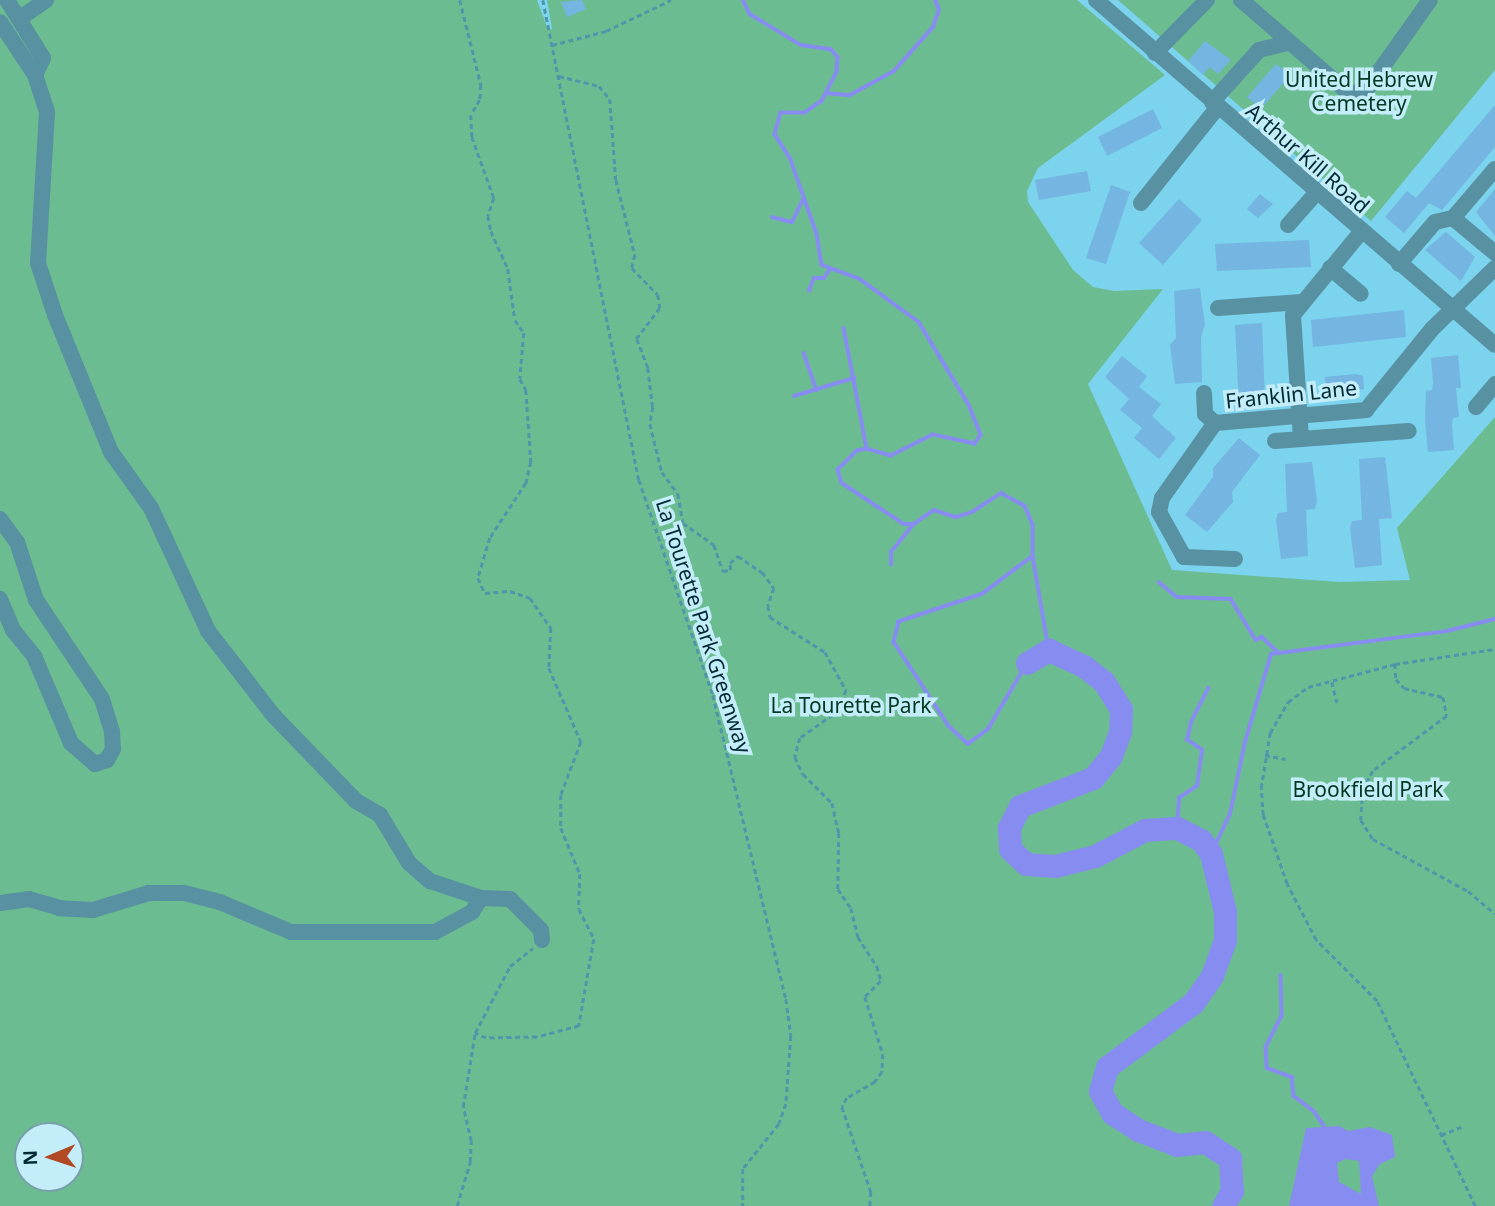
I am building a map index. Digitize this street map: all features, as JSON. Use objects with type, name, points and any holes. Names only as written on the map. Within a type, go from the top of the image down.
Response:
[{"type":"street","points":[[7,0],[43,58],[35,75]]},
{"type":"street","points":[[19,19],[46,0]]},
{"type":"street","name":"Arthur Kill Road","points":[[1096,0],[1361,232],[1495,345]]},
{"type":"street","points":[[1241,0],[1342,91],[1358,94],[1366,90],[1428,1]]},
{"type":"street","points":[[1155,53],[1206,1]]},
{"type":"street","points":[[1141,203],[1259,50],[1261,18]]},
{"type":"street","points":[[0,22],[35,75],[48,124],[38,263],[111,452],[150,508],[208,631],[242,678],[356,801],[380,815],[409,863],[430,881],[481,898],[510,899],[541,930],[542,940]]},
{"type":"street","points":[[1259,50],[1288,43]]},
{"type":"street","points":[[1399,264],[1436,222],[1453,218],[1495,169]]},
{"type":"street","points":[[1288,225],[1316,193]]},
{"type":"street","points":[[1453,218],[1495,253]]},
{"type":"street","points":[[1301,439],[1292,324],[1301,302],[1361,232]]},
{"type":"street","points":[[1330,268],[1361,294]]},
{"type":"street","name":"Franklin Lane","points":[[1235,558],[1184,557],[1159,512],[1162,498],[1215,422],[1366,410],[1453,310],[1495,268]]},
{"type":"street","points":[[1218,308],[1301,302]]},
{"type":"street","points":[[1476,407],[1495,384]]},
{"type":"street","points":[[1204,393],[1205,414],[1215,422]]},
{"type":"street","points":[[1366,410],[1367,434]]},
{"type":"street","points":[[1275,441],[1409,431]]},
{"type":"street","points":[[0,519],[17,542],[36,600],[102,699],[113,749],[107,760],[95,764],[71,743],[34,656],[13,630],[0,599]]},
{"type":"street","points":[[0,903],[29,899],[60,908],[93,910],[149,893],[183,892],[220,901],[291,932],[435,932],[472,912],[481,898]]},
{"type":"path","points":[[460,0],[481,85],[480,100],[471,115],[472,137],[494,198],[488,216],[491,231],[508,269],[515,320],[524,333],[520,379],[526,390],[530,462],[526,483],[490,538],[478,578],[485,593],[510,591],[530,598],[551,628],[549,668],[581,742],[561,795],[561,828],[580,874],[579,909],[594,939],[579,1026],[537,1037],[486,1038],[475,1033]]},
{"type":"path","name":"La Tourette Park Greenway","points":[[543,0],[639,481],[713,695],[737,778],[786,999],[791,1036],[786,1104],[779,1124],[743,1169],[743,1206]]},
{"type":"path","points":[[552,45],[606,31],[671,0]]},
{"type":"path","points":[[559,76],[599,86],[610,99],[616,180],[635,255],[632,268],[658,295],[660,308],[637,339],[648,368],[653,407],[650,424],[662,472],[678,494],[683,523],[714,545],[723,571],[730,570],[730,563],[738,556],[762,572],[774,588],[768,606],[770,617],[825,652],[846,690],[840,710],[800,738],[795,757],[803,774],[832,803],[839,833],[838,889],[851,908],[858,937],[877,966],[881,981],[865,997],[883,1054],[881,1072],[875,1082],[846,1098],[842,1107],[871,1192],[870,1206]]},
{"type":"path","points":[[1475,1206],[1377,1001],[1316,940],[1287,884],[1264,815],[1264,755],[1269,733],[1288,702],[1308,687],[1395,664],[1495,649]]},
{"type":"path","points":[[1395,664],[1396,679],[1404,688],[1443,697],[1447,716],[1373,771],[1363,790],[1361,820],[1373,839],[1468,891],[1495,914]]},
{"type":"path","points":[[1332,681],[1337,702]]},
{"type":"path","points":[[1264,755],[1286,759]]},
{"type":"path","points":[[457,1206],[470,1162],[471,1141],[463,1107],[475,1033],[510,966],[542,940]]},
{"type":"path","points":[[1441,1135],[1461,1126]]},
{"type":"green space","name":"La Tourette Park","points":[[0,0],[537,0],[548,30],[552,29],[547,0],[1077,0],[1165,75],[1038,168],[1027,191],[1028,202],[1073,270],[1093,287],[1114,291],[1163,289],[1088,384],[1172,570],[1340,582],[1410,580],[1397,528],[1495,417],[1495,1206],[0,1206]]},
{"type":"green space","name":"United Hebrew Cemetery","points":[[1118,0],[1495,0],[1495,70],[1371,221]]},
{"type":"water","points":[[1339,1126],[1348,1131],[1370,1127],[1392,1135],[1395,1157],[1380,1164],[1372,1176],[1379,1206],[1289,1206],[1306,1128]],"holes":[[[1345,1159],[1359,1161],[1361,1194],[1339,1182],[1337,1163]]]},
{"type":"building","points":[[582,0],[586,9],[567,17],[561,2]]},
{"type":"building","points":[[1205,41],[1231,60],[1218,74],[1210,67],[1203,75],[1188,61]]},
{"type":"building","points":[[1276,64],[1290,75],[1261,109],[1247,97]]},
{"type":"building","points":[[1495,105],[1495,147],[1442,210],[1429,203],[1404,233],[1385,217],[1407,191],[1416,198]]},
{"type":"building","points":[[1153,109],[1162,128],[1107,156],[1098,137]]},
{"type":"building","points":[[1087,171],[1091,191],[1039,200],[1035,180]]},
{"type":"building","points":[[1111,185],[1130,192],[1106,264],[1086,258]]},
{"type":"building","points":[[1495,189],[1495,236],[1476,212]]},
{"type":"building","points":[[1260,194],[1273,204],[1258,218],[1247,209]]},
{"type":"building","points":[[1179,199],[1202,220],[1163,265],[1139,243]]},
{"type":"building","points":[[1446,232],[1475,257],[1461,281],[1425,250]]},
{"type":"building","points":[[1309,240],[1311,267],[1217,271],[1215,244]]},
{"type":"building","points":[[1200,288],[1205,325],[1201,336],[1202,382],[1175,384],[1170,345],[1176,338],[1174,291]]},
{"type":"building","points":[[1404,310],[1406,337],[1313,347],[1311,320]]},
{"type":"building","points":[[1262,323],[1265,402],[1239,405],[1235,325]]},
{"type":"building","points":[[1458,355],[1461,388],[1456,388],[1459,417],[1453,418],[1452,424],[1454,450],[1428,452],[1425,420],[1426,391],[1432,390],[1433,383],[1431,358]]},
{"type":"building","points":[[1122,356],[1147,376],[1139,387],[1161,404],[1152,416],[1176,438],[1159,459],[1134,438],[1142,428],[1120,410],[1129,399],[1105,377]]},
{"type":"building","points":[[1356,374],[1363,376],[1364,389],[1358,390],[1358,394],[1326,396],[1325,377]]},
{"type":"building","points":[[1239,438],[1260,455],[1232,492],[1233,502],[1207,532],[1185,515],[1213,477],[1213,468]]},
{"type":"building","points":[[1385,457],[1392,518],[1379,519],[1382,565],[1355,568],[1350,528],[1352,521],[1362,520],[1359,459]]},
{"type":"building","points":[[1312,462],[1317,501],[1315,509],[1306,510],[1308,556],[1281,559],[1276,520],[1278,513],[1287,512],[1285,464]]},
{"type":"waterway","points":[[743,0],[750,14],[801,45],[831,49],[838,57],[837,72],[822,101],[805,113],[781,113],[775,134],[791,160],[817,234],[822,265],[860,279],[919,322],[969,405],[981,435],[975,444],[933,435],[891,456],[867,449],[857,451],[838,470],[842,483],[904,524],[914,524],[934,510],[956,517],[972,512],[1001,493],[1025,506],[1033,525],[1033,556],[983,594],[899,622],[894,642],[949,726],[968,744],[988,729],[1027,663]]},
{"type":"waterway","points":[[826,93],[850,95],[894,71],[933,27],[939,10],[935,0]]},
{"type":"waterway","points":[[772,217],[792,222],[803,199]]},
{"type":"waterway","points":[[809,291],[814,278],[824,278],[830,269]]},
{"type":"waterway","points":[[844,328],[867,449]]},
{"type":"waterway","points":[[804,353],[817,390]]},
{"type":"waterway","points":[[794,396],[854,378]]},
{"type":"waterway","points":[[891,565],[891,552],[914,524]]},
{"type":"waterway","points":[[1033,556],[1049,650]]},
{"type":"waterway","points":[[1159,582],[1177,597],[1231,599],[1256,640],[1262,637],[1277,651]]},
{"type":"waterway","points":[[1211,854],[1230,814],[1245,742],[1271,654],[1447,631],[1495,619]]},
{"type":"waterway","points":[[1027,663],[1049,650],[1085,667],[1104,682],[1121,709],[1120,732],[1111,756],[1093,778],[1020,806],[1009,828],[1010,849],[1026,864],[1055,866],[1095,856],[1145,830],[1177,828],[1201,840],[1211,854],[1225,912],[1225,940],[1212,976],[1193,1003],[1107,1067],[1100,1091],[1112,1113],[1138,1130],[1177,1145],[1205,1142],[1230,1158],[1232,1191],[1223,1206]]},
{"type":"waterway","points":[[1177,828],[1179,798],[1197,786],[1202,750],[1187,740],[1191,722],[1208,688]]},
{"type":"waterway","points":[[1281,975],[1282,1016],[1266,1047],[1267,1068],[1292,1077],[1294,1096],[1314,1111],[1327,1130]]},
{"type":"park label","name":"Brookfield Park","points":[[1368,789]]}]
